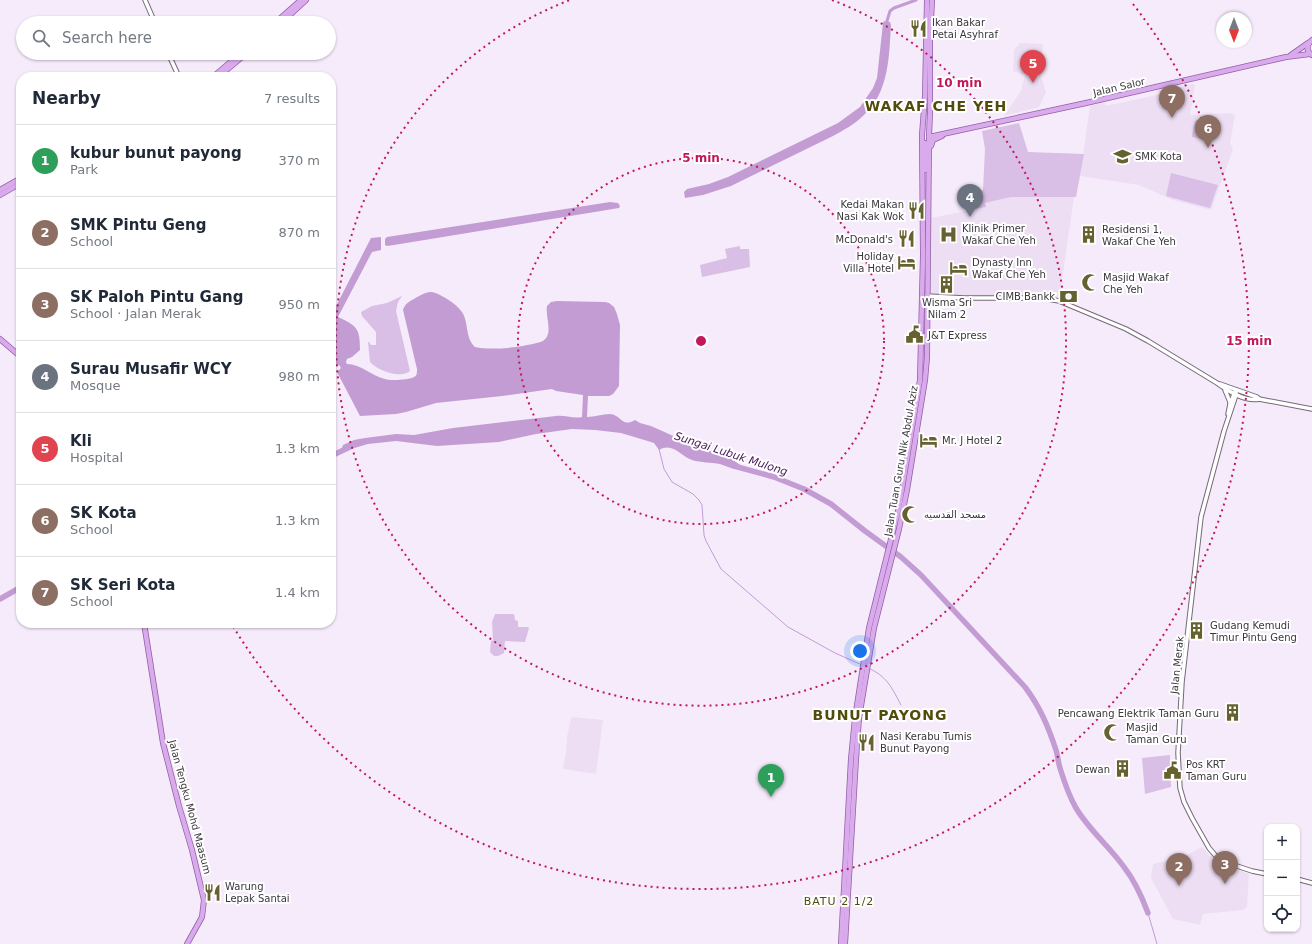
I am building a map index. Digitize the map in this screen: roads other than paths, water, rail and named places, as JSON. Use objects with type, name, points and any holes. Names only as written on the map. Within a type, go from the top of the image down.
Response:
[{"type":"main road","points":[[283,16],[301,0]]},
{"type":"main road","points":[[289,16],[306,0]]},
{"type":"main road","name":"Jalan Tuan Guru Nik Abdul Aziz","points":[[888,561],[899,507],[920,380],[922,340],[922,140],[925,96],[927,0]]},
{"type":"main road","name":"Jalan Tuan Guru Nik Abdul Aziz","points":[[841,944],[855,718],[866,661],[869,628],[888,561],[897,539],[911,470],[925,380],[927,357],[928,165],[932,0]]},
{"type":"main road","points":[[1310,42],[1308,50],[1311,55]]},
{"type":"main road","name":"Jalan Salor","points":[[1286,57],[1310,42]]},
{"type":"main road","name":"Jalan Salor","points":[[929,137],[1093,102],[1286,57],[1311,55]]},
{"type":"main road","points":[[219,72],[233,60]]},
{"type":"main road","points":[[224,72],[239,60]]},
{"type":"main road","points":[[923,195],[925,143],[929,137],[926,132],[925,96]]},
{"type":"main road","points":[[930,112],[934,130],[939,133],[947,132]]},
{"type":"main road","name":"Jalan Salor","points":[[929,137],[933,138],[942,136],[956,131]]},
{"type":"main road","points":[[928,165],[932,142],[936,138],[942,136]]},
{"type":"main road","points":[[0,190],[16,181]]},
{"type":"main road","points":[[0,195],[16,186]]},
{"type":"main road","points":[[0,339],[16,353]]},
{"type":"main road","name":"Jalan Tengku Mohd Maasum","points":[[145,628],[163,743],[204,900],[203,915],[188,944]]},
{"type":"main road","name":"Jalan Tuan Guru Nik Abdul Aziz","points":[[845,944],[856,762],[863,676]]},
{"type":"main road","points":[[851,766],[852,763],[856,762]]},
{"type":"street","points":[[144,0],[152,16]]},
{"type":"street","points":[[171,60],[177,72]]},
{"type":"street","points":[[927,296],[964,298],[1043,298],[1055,300],[1133,332],[1235,393]]},
{"type":"street","points":[[1218,383],[1227,393],[1230,404]]},
{"type":"street","points":[[1224,389],[1256,400],[1259,399],[1312,409]]},
{"type":"street","name":"Jalan Merak","points":[[1228,415],[1230,404],[1235,393]]},
{"type":"street","name":"Jalan Merak","points":[[1235,393],[1203,506],[1200,522],[1182,682],[1178,753],[1180,788],[1184,802],[1192,818],[1209,848],[1215,855],[1237,866],[1264,873]]},
{"type":"street","points":[[1300,881],[1312,883]]},
{"type":"waterway","points":[[887,21],[890,11],[894,8],[916,0]]},
{"type":"waterway","name":"Sungai Lubuk Mulong","points":[[336,454],[350,447]]},
{"type":"waterway","points":[[659,449],[664,469],[672,482],[693,494],[702,505],[704,535],[721,569],[788,627],[835,653],[862,665]]},
{"type":"waterway","name":"Sungai Lubuk Mulong","points":[[734,466],[774,477],[804,489],[831,504],[901,557],[921,575],[1025,687],[1047,725],[1056,750],[1059,766],[1073,803],[1087,824],[1128,872],[1138,889],[1148,913]]},
{"type":"waterway","name":"Sungai Lubuk Mulong","points":[[0,599],[16,590]]},
{"type":"waterway","points":[[868,668],[875,671],[888,683],[901,705]]},
{"type":"waterway","name":"Sungai Lubuk Mulong","points":[[1148,913],[1157,944]]},
{"type":"place","name":"Ikan Bakar Petai Asyhraf","points":[[919,28]]},
{"type":"place","name":"Kli","points":[[1033,83]]},
{"type":"place","name":"SK Seri Kota","points":[[1172,118]]},
{"type":"place","name":"SK Kota","points":[[1208,148]]},
{"type":"place","name":"SMK Kota","points":[[1122,156]]},
{"type":"place","name":"Kedai Makan Nasi Kak Wok","points":[[917,210]]},
{"type":"place","name":"Surau Musafir WCY","points":[[970,217]]},
{"type":"place","name":"Klinik Primer Wakaf Che Yeh","points":[[949,234]]},
{"type":"place","name":"Residensi 1, Wakaf Che Yeh","points":[[1089,235]]},
{"type":"place","name":"McDonald's","points":[[906,239]]},
{"type":"place","name":"Holiday Villa Hotel","points":[[907,262]]},
{"type":"place","name":"Dynasty Inn Wakaf Che Yeh","points":[[959,268]]},
{"type":"place","name":"Masjid Wakaf Che Yeh","points":[[1090,283]]},
{"type":"place","name":"Wisma Sri Nilam 2","points":[[947,285]]},
{"type":"place","name":"CIMB Bankk","points":[[1068,296]]},
{"type":"place","name":"J&T Express","points":[[915,335]]},
{"type":"place","name":"Mr. J Hotel 2","points":[[929,440]]},
{"type":"place","name":"مسجد القدسيه","points":[[911,514]]},
{"type":"place","name":"Gudang Kemudi Timur Pintu Geng","points":[[1197,631]]},
{"type":"place","name":"Pencawang Elektrik Taman Guru","points":[[1232,713]]},
{"type":"place","name":"Masjid Taman Guru","points":[[1113,733]]},
{"type":"place","name":"Nasi Kerabu Tumis Bunut Payong","points":[[867,742]]},
{"type":"place","name":"Dewan","points":[[1123,769]]},
{"type":"place","name":"Pos KRT Taman Guru","points":[[1173,770]]},
{"type":"place","name":"kubur bunut payong","points":[[771,797]]},
{"type":"place","name":"SK Paloh Pintu Gang","points":[[1225,884]]},
{"type":"place","name":"SMK Pintu Geng","points":[[1179,886]]},
{"type":"place","name":"Warung Lepak Santai","points":[[212,892]]},
{"type":"district","name":"WAKAF CHE YEH","points":[[936,106]]},
{"type":"district","name":"BUNUT PAYONG","points":[[880,715]]},
{"type":"district","name":"BATU 2 1/2","points":[[839,901]]}]
